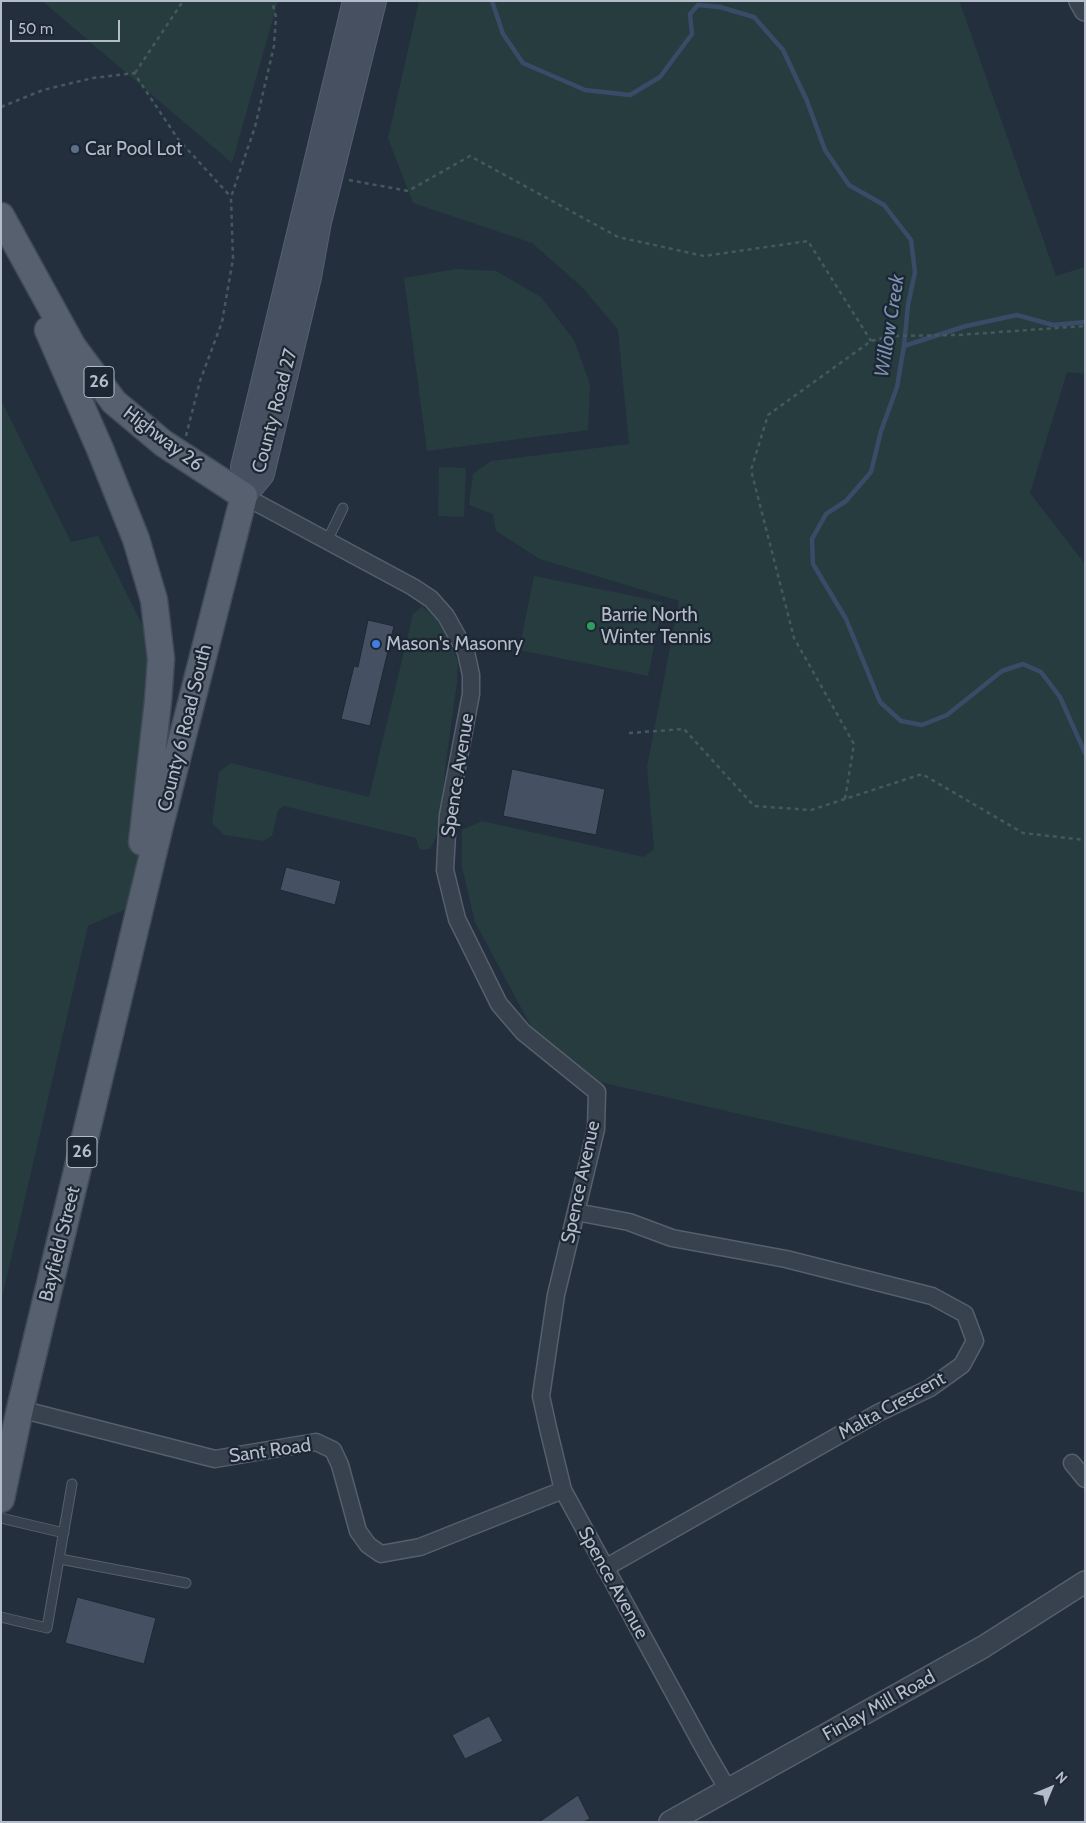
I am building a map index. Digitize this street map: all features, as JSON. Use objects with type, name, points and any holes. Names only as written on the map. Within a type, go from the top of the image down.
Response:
[{"type":"main road","name":"County Road 27","points":[[244,496],[243,467],[355,1]]},
{"type":"main road","name":"County Road 27","points":[[244,496],[262,474],[331,176],[374,1]]},
{"type":"main road","name":"Highway 26","points":[[3,220],[73,347],[114,402],[163,443],[244,496]]},
{"type":"main road","points":[[3,220],[133,530],[154,600],[161,659],[158,701],[128,961]]},
{"type":"main road","name":"County 6 Road South","points":[[128,961],[159,829],[244,496]]},
{"type":"main road","name":"Bayfield Street","points":[[1,1499],[20,1409],[128,961]]},
{"type":"street","points":[[1080,1],[1085,10]]},
{"type":"street","name":"Spence Avenue","points":[[244,496],[413,586],[431,600],[446,616],[466,652],[471,674],[471,694],[448,816],[445,870],[457,919],[499,1004],[523,1032],[597,1092],[596,1129],[556,1296],[541,1396],[563,1490],[728,1790]]},
{"type":"street","name":"Malta Crescent","points":[[576,1212],[629,1222],[672,1238],[786,1259],[932,1296],[965,1314],[975,1340],[962,1365],[930,1388],[878,1413],[605,1568]]},
{"type":"street","name":"Sant Road","points":[[20,1409],[215,1459],[316,1442],[333,1450],[340,1465],[358,1531],[368,1545],[381,1554],[420,1547],[563,1490]]},
{"type":"street","points":[[1072,1463],[1085,1479]]},
{"type":"street","name":"Finlay Mill Road","points":[[670,1822],[983,1647],[1085,1582]]},
{"type":"lane","points":[[327,541],[343,508]]},
{"type":"lane","points":[[1,1617],[48,1628],[72,1484]]},
{"type":"lane","points":[[1,1518],[64,1533]]},
{"type":"lane","points":[[60,1559],[186,1583]]},
{"type":"path","points":[[1,107],[42,90],[93,78],[134,73],[182,1]]},
{"type":"path","points":[[177,452],[187,433],[200,380],[222,322],[232,259],[231,197],[255,127],[274,46],[276,16],[272,1]]},
{"type":"path","points":[[134,73],[178,139],[231,197]]},
{"type":"path","points":[[331,176],[408,191],[470,156],[618,236],[704,256],[808,241],[872,341]]},
{"type":"path","points":[[845,799],[854,744],[794,638],[751,470],[768,415],[872,341],[889,336],[958,335],[1085,326]]},
{"type":"path","points":[[629,734],[684,728],[754,806],[811,810],[922,774],[1023,833],[1085,840]]},
{"type":"green space","points":[[42,1],[278,1],[232,163]]},
{"type":"green space","points":[[419,1],[959,1],[1056,276],[1085,267],[1085,374],[1067,372],[1030,493],[1085,564],[1085,1193],[591,1080],[533,1030],[475,922],[462,867],[462,830],[482,821],[644,857],[654,849],[647,767],[679,601],[540,559],[496,531],[493,514],[469,505],[473,474],[491,461],[629,444],[618,330],[582,287],[532,243],[413,203],[388,138]]},
{"type":"green space","points":[[455,269],[496,271],[541,297],[574,340],[590,384],[588,430],[427,451],[404,278]]},
{"type":"green space","points":[[1,400],[71,542],[98,536],[169,679],[137,904],[88,926],[1,1302]]},
{"type":"green space","points":[[439,467],[466,468],[464,517],[438,516]]},
{"type":"green space","name":"Barrie North Winter Tennis","points":[[534,576],[663,602],[648,676],[519,650]]},
{"type":"green space","points":[[422,606],[436,619],[448,638],[458,661],[457,683],[438,833],[430,849],[420,850],[416,838],[284,806],[278,810],[272,836],[263,841],[224,835],[212,823],[219,772],[231,763],[369,797],[413,614]]},
{"type":"building","points":[[368,620],[394,626],[370,726],[341,719],[354,666],[358,667]]},
{"type":"building","points":[[512,769],[605,789],[596,835],[503,816]]},
{"type":"building","points":[[286,867],[341,881],[335,905],[280,890]]},
{"type":"building","points":[[77,1597],[156,1618],[144,1664],[65,1643]]},
{"type":"building","points":[[489,1716],[503,1741],[465,1759],[452,1735]]},
{"type":"building","points":[[578,1795],[590,1819],[583,1822],[539,1822]]},
{"type":"waterway","name":"Willow Creek","points":[[492,1],[503,34],[523,63],[585,90],[630,95],[660,77],[692,34],[690,14],[698,5],[720,7],[754,17],[783,50],[807,101],[825,150],[849,185],[884,205],[911,240],[915,272],[908,305],[897,387],[881,431],[871,472],[846,501],[826,514],[812,539],[813,564],[846,619],[880,702],[901,721],[922,725],[947,715],[1002,671],[1023,664],[1041,672],[1060,697],[1085,753]]},
{"type":"waterway","points":[[904,346],[966,326],[1017,315],[1053,325],[1085,322]]},
{"type":"place","name":"Car Pool Lot","points":[[75,149]]},
{"type":"place","name":"Barrie North Winter Tennis","points":[[591,626]]},
{"type":"place","name":"Mason's Masonry","points":[[376,644]]}]
